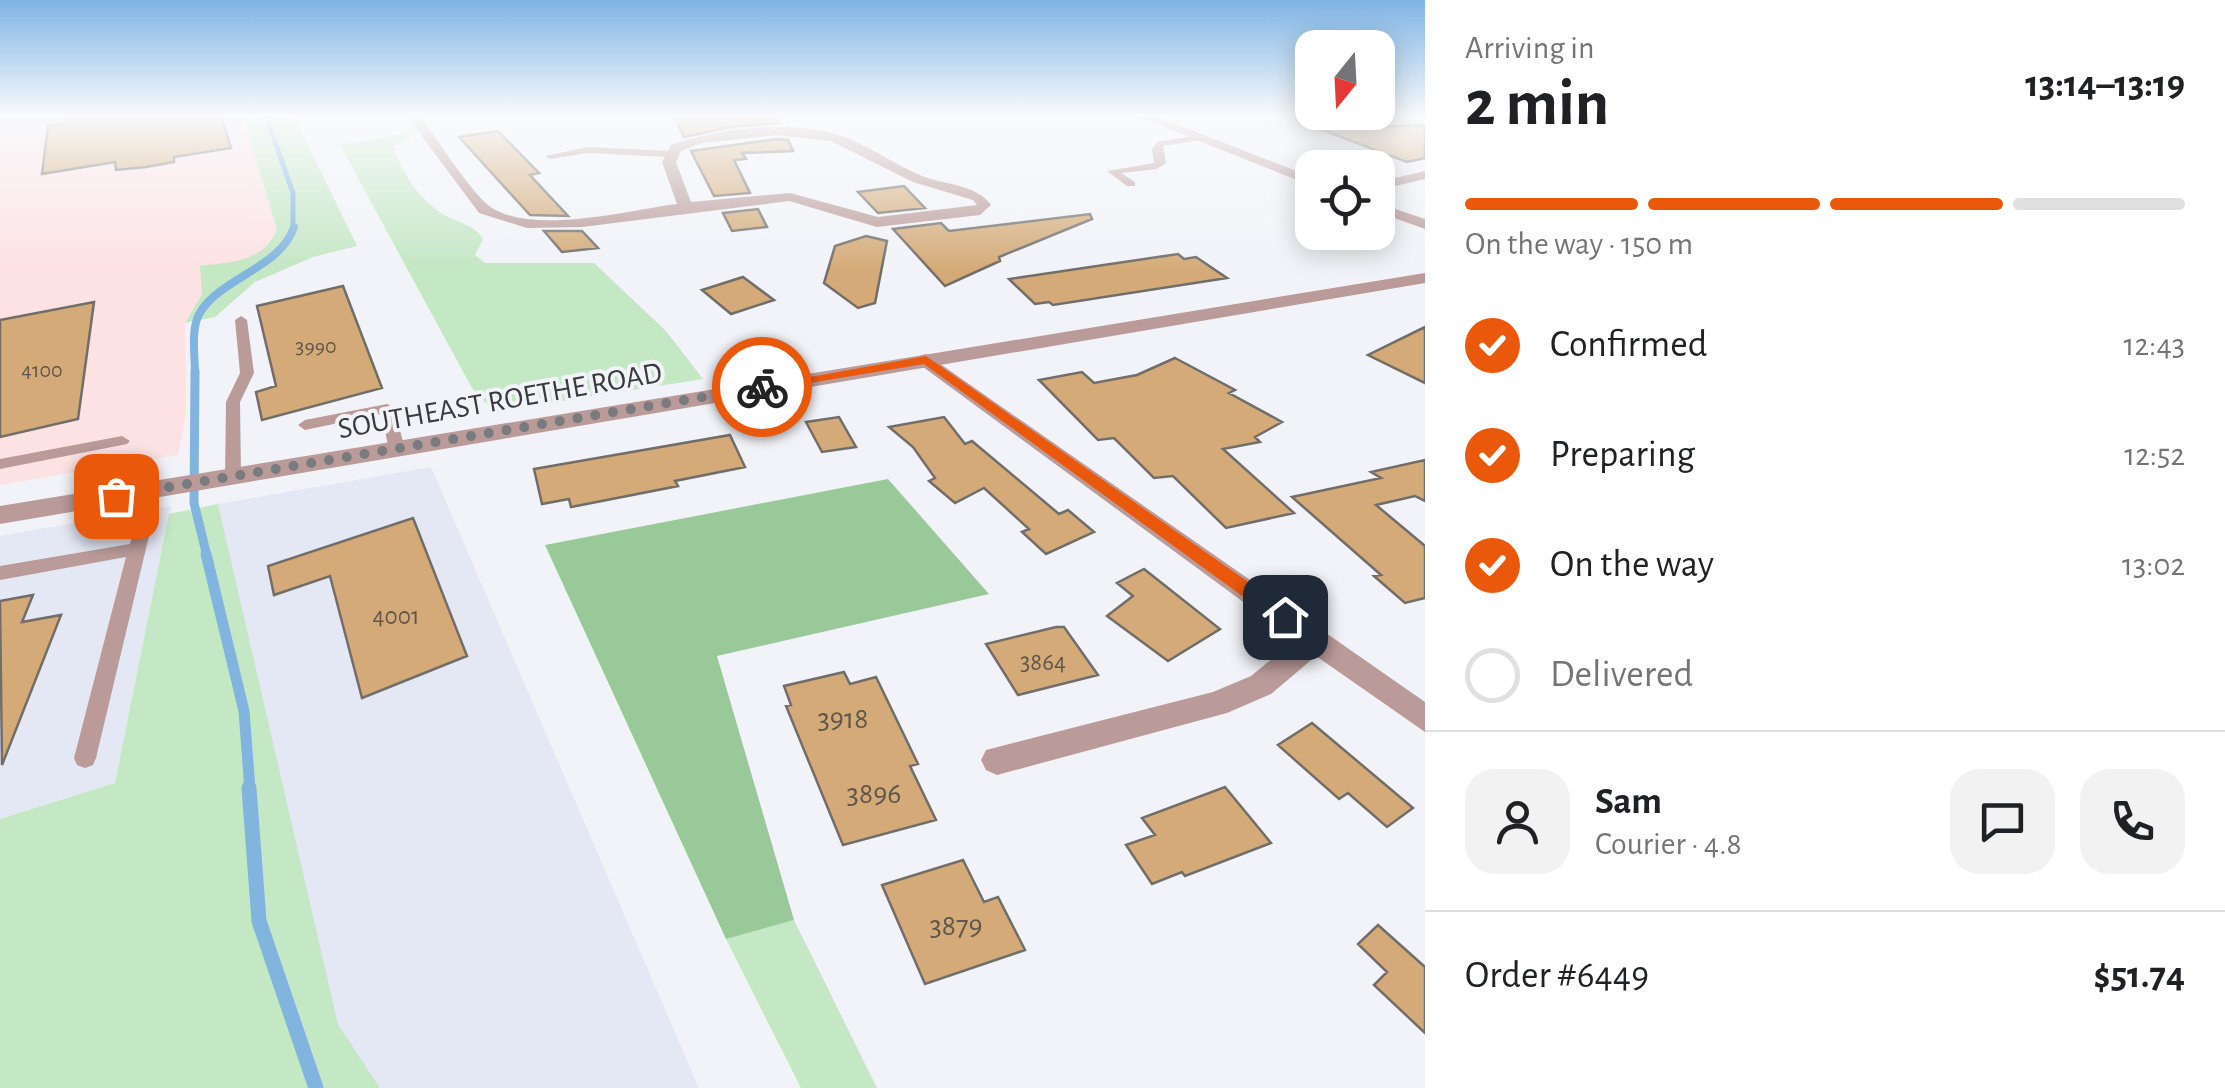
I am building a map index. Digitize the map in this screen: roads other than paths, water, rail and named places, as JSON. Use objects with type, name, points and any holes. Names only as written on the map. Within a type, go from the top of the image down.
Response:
[{"type":"street","points":[[451,167],[484,210],[496,218],[543,224],[790,197],[877,222],[980,211],[984,205],[978,197],[892,167]]},
{"type":"street","points":[[671,167],[686,207]]},
{"type":"street","points":[[1395,182],[1425,174]]},
{"type":"street","points":[[1395,213],[1425,224]]},
{"type":"street","name":"SOUTHEAST ROETHE ROAD","points":[[0,515],[1425,278]]},
{"type":"street","points":[[926,360],[1425,719]]},
{"type":"street","points":[[997,760],[1216,704],[1261,685],[1316,640]]},
{"type":"lane","points":[[1131,184],[1112,171],[1150,167]]},
{"type":"lane","points":[[233,476],[233,402],[247,373],[241,320]]},
{"type":"lane","points":[[305,425],[387,408],[397,449]]},
{"type":"lane","points":[[0,464],[122,440]]},
{"type":"lane","points":[[84,758],[152,490]]},
{"type":"lane","points":[[0,573],[137,549]]},
{"type":"waterway","points":[[284,167],[293,193],[293,229]]},
{"type":"waterway","points":[[195,373],[194,333],[201,311],[210,300],[277,252],[293,229]]},
{"type":"waterway","points":[[195,373],[194,503],[207,556]]},
{"type":"waterway","points":[[206,554],[244,711],[250,790]]},
{"type":"waterway","points":[[249,788],[259,921],[316,1088]]}]
